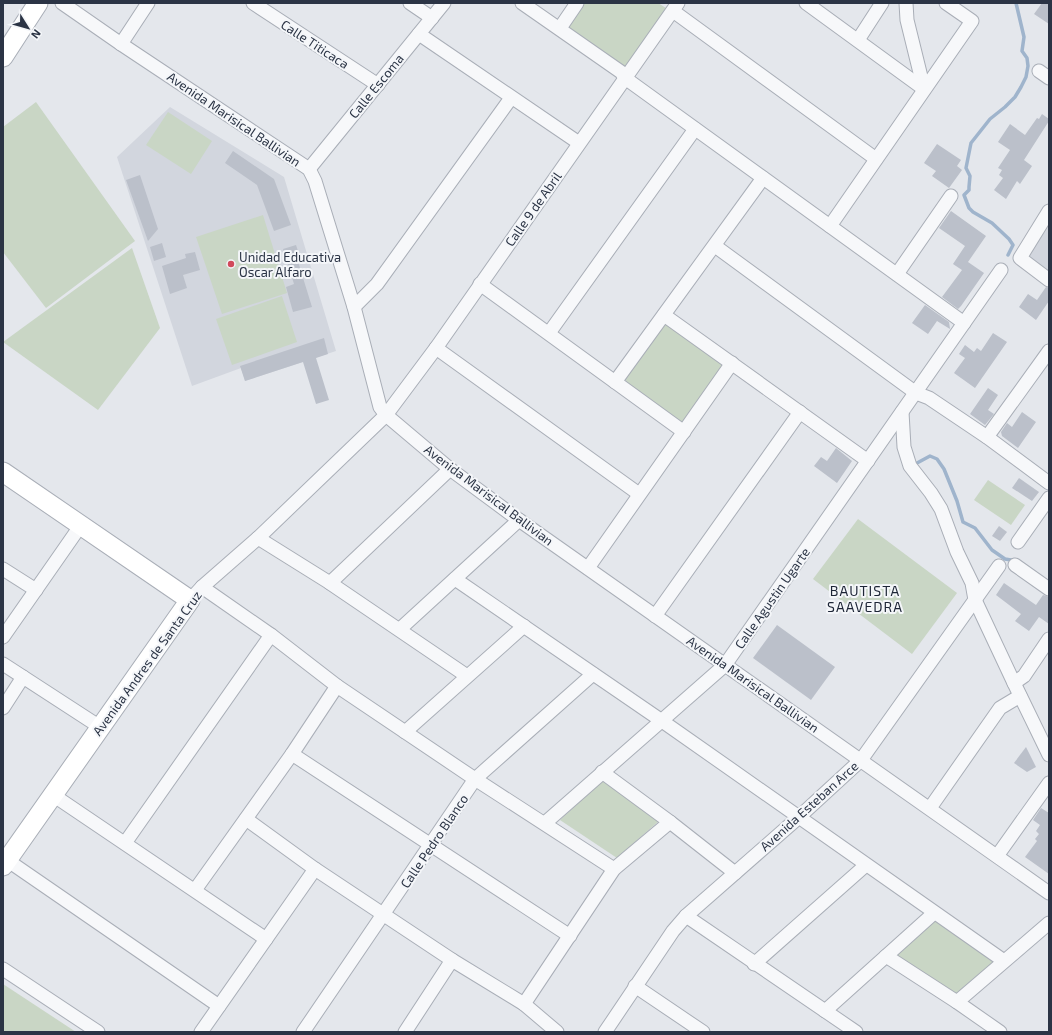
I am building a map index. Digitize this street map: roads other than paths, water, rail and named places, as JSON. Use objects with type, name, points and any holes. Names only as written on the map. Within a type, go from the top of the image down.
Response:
[{"type":"street","points":[[3,57],[38,3]]},
{"type":"street","name":"Avenida Marisical Ballivian","points":[[62,3],[309,169],[315,181],[354,307],[380,407],[386,415],[450,469],[520,520],[1049,893]]},
{"type":"street","points":[[121,44],[148,3]]},
{"type":"street","name":"Calle Titicaca","points":[[253,3],[378,85]]},
{"type":"street","points":[[410,3],[432,18]]},
{"type":"street","name":"Calle Escoma","points":[[309,169],[444,3]]},
{"type":"street","points":[[522,3],[560,28],[621,72],[625,78],[695,130],[964,323]]},
{"type":"street","points":[[560,28],[577,3]]},
{"type":"street","points":[[806,3],[924,89]]},
{"type":"street","points":[[858,40],[882,3]]},
{"type":"street","points":[[906,3],[907,20],[924,89]]},
{"type":"street","points":[[830,226],[924,89],[976,24],[946,3]]},
{"type":"street","points":[[673,6],[876,159]]},
{"type":"street","name":"Calle 9 de Abril","points":[[386,415],[436,348],[625,78],[673,6]]},
{"type":"street","points":[[419,34],[579,143]]},
{"type":"street","points":[[354,307],[377,284],[511,98]]},
{"type":"street","points":[[549,333],[695,130]]},
{"type":"street","points":[[615,382],[763,178]]},
{"type":"street","points":[[897,274],[952,196]]},
{"type":"street","points":[[1049,211],[1020,258],[1049,280]]},
{"type":"street","points":[[715,246],[916,393],[929,398],[987,437],[1049,483]]},
{"type":"street","name":"Calle Agustin Ugarte","points":[[545,823],[725,665],[1001,270]]},
{"type":"street","points":[[480,284],[684,432]]},
{"type":"street","points":[[664,315],[868,461]]},
{"type":"street","points":[[436,348],[639,494]]},
{"type":"street","points":[[987,437],[1049,351]]},
{"type":"street","points":[[588,568],[732,363]]},
{"type":"street","points":[[655,616],[800,412]]},
{"type":"street","points":[[902,412],[904,447],[910,466],[931,493],[940,509],[957,552],[972,583],[975,600],[1049,755]]},
{"type":"street","name":"Avenida Andres de Santa Cruz","points":[[5,863],[100,727],[196,594],[258,538],[386,415]]},
{"type":"street","points":[[330,583],[450,469]]},
{"type":"street","points":[[3,472],[80,525],[196,594],[271,635],[337,686],[475,779],[614,868]]},
{"type":"street","points":[[1018,542],[1049,498]]},
{"type":"street","points":[[400,629],[520,520]]},
{"type":"street","points":[[3,637],[80,525]]},
{"type":"street","points":[[258,538],[400,629],[467,676]]},
{"type":"street","points":[[1015,565],[1049,589]]},
{"type":"street","name":"Avenida Esteban Arce","points":[[605,1032],[673,931],[686,916],[799,817],[861,760],[999,566]]},
{"type":"street","points":[[3,569],[36,590]]},
{"type":"street","points":[[455,578],[662,721],[1004,962]]},
{"type":"street","points":[[405,732],[524,626]]},
{"type":"street","points":[[126,843],[271,635]]},
{"type":"street","points":[[1014,683],[1024,676],[1049,639]]},
{"type":"street","points":[[3,664],[100,727]]},
{"type":"street","name":"Calle Pedro Blanco","points":[[303,1032],[475,779],[593,674]]},
{"type":"street","points":[[3,708],[24,677]]},
{"type":"street","points":[[195,890],[292,754],[337,686]]},
{"type":"street","points":[[930,808],[1000,708],[1020,696]]},
{"type":"street","points":[[292,754],[570,936]]},
{"type":"street","points":[[602,772],[670,822],[735,873]]},
{"type":"street","points":[[997,856],[1049,783]]},
{"type":"street","points":[[53,795],[266,939]]},
{"type":"street","points":[[246,819],[315,869],[452,960],[524,1004],[557,1032]]},
{"type":"street","points":[[524,1004],[614,868],[670,822]]},
{"type":"street","points":[[5,863],[220,1006]]},
{"type":"street","points":[[754,964],[866,865]]},
{"type":"street","points":[[201,1032],[315,869]]},
{"type":"street","points":[[824,1011],[934,913]]},
{"type":"street","points":[[686,916],[754,964],[856,1032]]},
{"type":"street","points":[[957,1002],[1049,923]]},
{"type":"street","points":[[886,956],[1000,1032]]},
{"type":"street","points":[[407,1031],[452,960]]},
{"type":"street","points":[[3,970],[98,1032]]},
{"type":"street","points":[[635,986],[703,1032]]},
{"type":"waterway","points":[[1008,255],[1013,245],[1009,239],[992,223],[973,212],[969,208],[964,195],[969,190],[970,176],[966,168],[971,143],[990,119],[1015,97],[1026,77],[1028,66],[1027,58],[1022,51],[1024,37],[1016,3]]},
{"type":"waterway","points":[[917,463],[930,456],[937,459],[944,469],[957,501],[963,522],[975,528],[992,550],[1005,559],[1011,560]]},
{"type":"place","name":"Unidad Educativa Oscar Alfaro","points":[[231,264]]},
{"type":"district","name":"BAUTISTA SAAVEDRA","points":[[865,598]]}]
